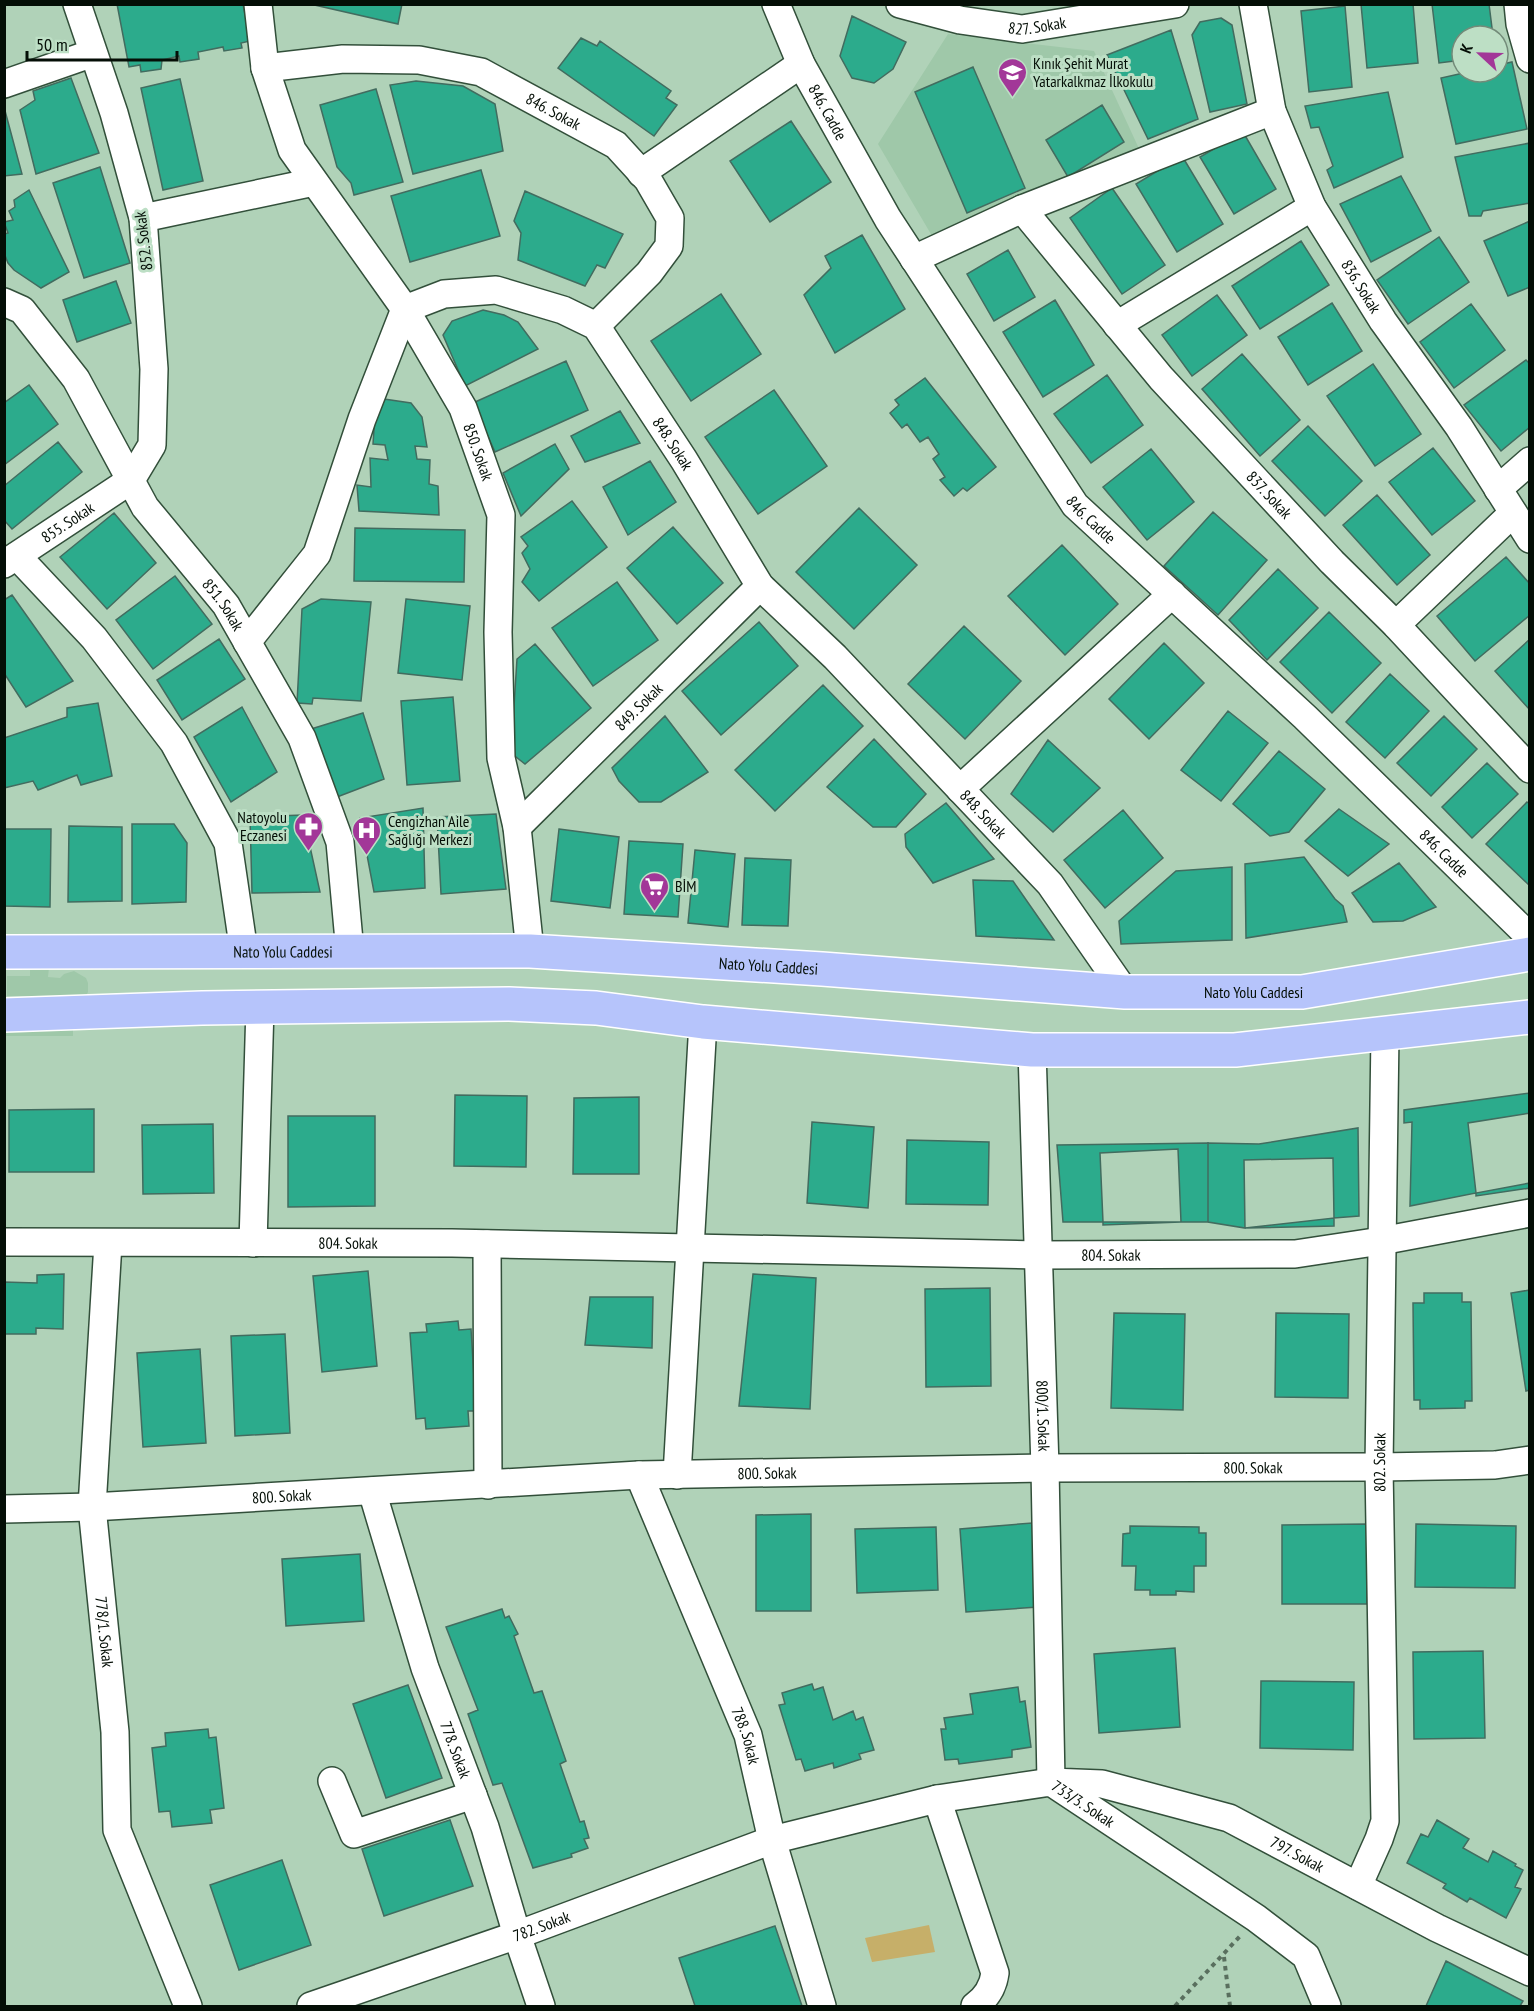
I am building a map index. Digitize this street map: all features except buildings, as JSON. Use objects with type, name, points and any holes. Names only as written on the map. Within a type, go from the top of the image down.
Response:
[{"type":"main road","name":"Nato Yolu Caddesi","points":[[4,952],[530,951],[822,969],[1125,992],[1302,992],[1530,954]]},
{"type":"main road","points":[[4,1015],[260,1007],[509,1004],[596,1008],[703,1022],[1032,1050],[1235,1050],[1530,1017]]},
{"type":"street","name":"852. Sokak","points":[[77,4],[114,113],[142,218],[154,369],[152,445],[131,480]]},
{"type":"street","name":"850. Sokak","points":[[258,4],[265,68],[292,150],[405,309],[463,408],[501,515],[498,632],[501,758],[517,827],[530,951]]},
{"type":"street","name":"846. Cadde","points":[[776,4],[801,64],[888,219],[1075,504],[1305,717],[1530,937]]},
{"type":"street","name":"827. Sokak","points":[[900,4],[960,20],[1022,29],[1175,4]]},
{"type":"street","name":"836. Sokak","points":[[1253,4],[1272,111],[1312,207],[1383,321],[1459,427],[1530,539]]},
{"type":"street","points":[[1518,4],[1520,24],[1530,59]]},
{"type":"street","points":[[4,84],[93,53]]},
{"type":"street","name":"846. Sokak","points":[[265,68],[344,59],[376,59],[419,60],[482,72],[616,145],[648,180],[670,218],[669,246],[649,273],[596,326]]},
{"type":"street","points":[[641,173],[801,64]]},
{"type":"street","points":[[914,259],[1022,209],[1272,111]]},
{"type":"street","points":[[142,218],[314,182]]},
{"type":"street","points":[[1117,325],[1312,207]]},
{"type":"street","name":"837. Sokak","points":[[1022,209],[1161,378],[1332,562],[1396,624],[1530,769]]},
{"type":"street","points":[[247,642],[317,554],[362,418],[405,309],[444,294],[496,290],[563,310],[596,326]]},
{"type":"street","name":"851. Sokak","points":[[4,302],[22,310],[76,379],[145,507],[225,605],[302,738],[340,842],[350,952]]},
{"type":"street","name":"848. Sokak","points":[[596,326],[684,460],[760,586],[835,657],[1050,884],[1125,992]]},
{"type":"street","points":[[1498,489],[1530,461]]},
{"type":"street","name":"855. Sokak","points":[[11,560],[131,480]]},
{"type":"street","points":[[1396,624],[1513,513]]},
{"type":"street","points":[[11,560],[94,638],[174,743],[228,843],[244,952]]},
{"type":"street","name":"849. Sokak","points":[[517,827],[760,586]]},
{"type":"street","points":[[960,789],[1172,594]]},
{"type":"street","points":[[253,1243],[260,1007]]},
{"type":"street","points":[[677,1475],[703,1022]]},
{"type":"street","name":"802. Sokak","points":[[1358,1886],[1385,1821],[1378,1467],[1385,1033]]},
{"type":"street","name":"800/1. Sokak","points":[[1032,1050],[1046,1468],[1051,1782]]},
{"type":"street","name":"804. Sokak","points":[[4,1242],[487,1244],[1038,1255],[1295,1254],[1381,1242],[1530,1213]]},
{"type":"street","name":"778/1. Sokak","points":[[108,1243],[92,1507],[115,1732],[117,1830],[188,2007]]},
{"type":"street","points":[[487,1244],[488,1485]]},
{"type":"street","name":"800. Sokak","points":[[4,1509],[92,1507],[639,1475],[1046,1468],[1378,1467],[1495,1465],[1530,1460]]},
{"type":"street","name":"788. Sokak","points":[[639,1475],[748,1735],[772,1840],[822,2007]]},
{"type":"street","name":"778. Sokak","points":[[372,1491],[425,1668],[485,1827],[541,2007]]},
{"type":"street","points":[[332,1781],[354,1834],[473,1795]]},
{"type":"street","name":"797. Sokak","points":[[1051,1782],[1102,1784],[1229,1818],[1437,1928],[1530,1972]]},
{"type":"street","name":"733/3. Sokak","points":[[772,1840],[937,1799],[1051,1782],[1256,1918],[1306,1956],[1327,2007]]},
{"type":"street","points":[[937,1799],[995,1973],[991,1988],[975,2007]]},
{"type":"street","name":"782. Sokak","points":[[311,2007],[517,1935],[772,1840]]},
{"type":"path","points":[[1175,2007],[1224,1956],[1256,1918]]},
{"type":"path","points":[[1224,1956],[1230,2007]]},
{"type":"shaded area","name":"Kınık Şehit Murat Yatarkalkmaz İlkokulu","points":[[948,34],[1094,51],[1141,153],[935,241],[878,144]]},
{"type":"shaded area","points":[[30,958],[50,958],[48,977],[60,978],[74,971],[86,978],[88,992],[73,1022],[73,1036],[5,1036],[5,1021],[30,1021],[31,996],[7,996],[7,976],[30,976]]},
{"type":"shaded area","points":[[929,1925],[935,1952],[872,1962],[865,1938]]},
{"type":"place","name":"Kınık Şehit Murat Yatarkalkmaz İlkokulu","points":[[1012,98]]},
{"type":"place","name":"Natoyolu Eczanesi","points":[[308,852]]},
{"type":"place","name":"Cengizhan Aile Sağlığı Merkezi","points":[[367,856]]},
{"type":"place","name":"BİM","points":[[654,912]]}]
